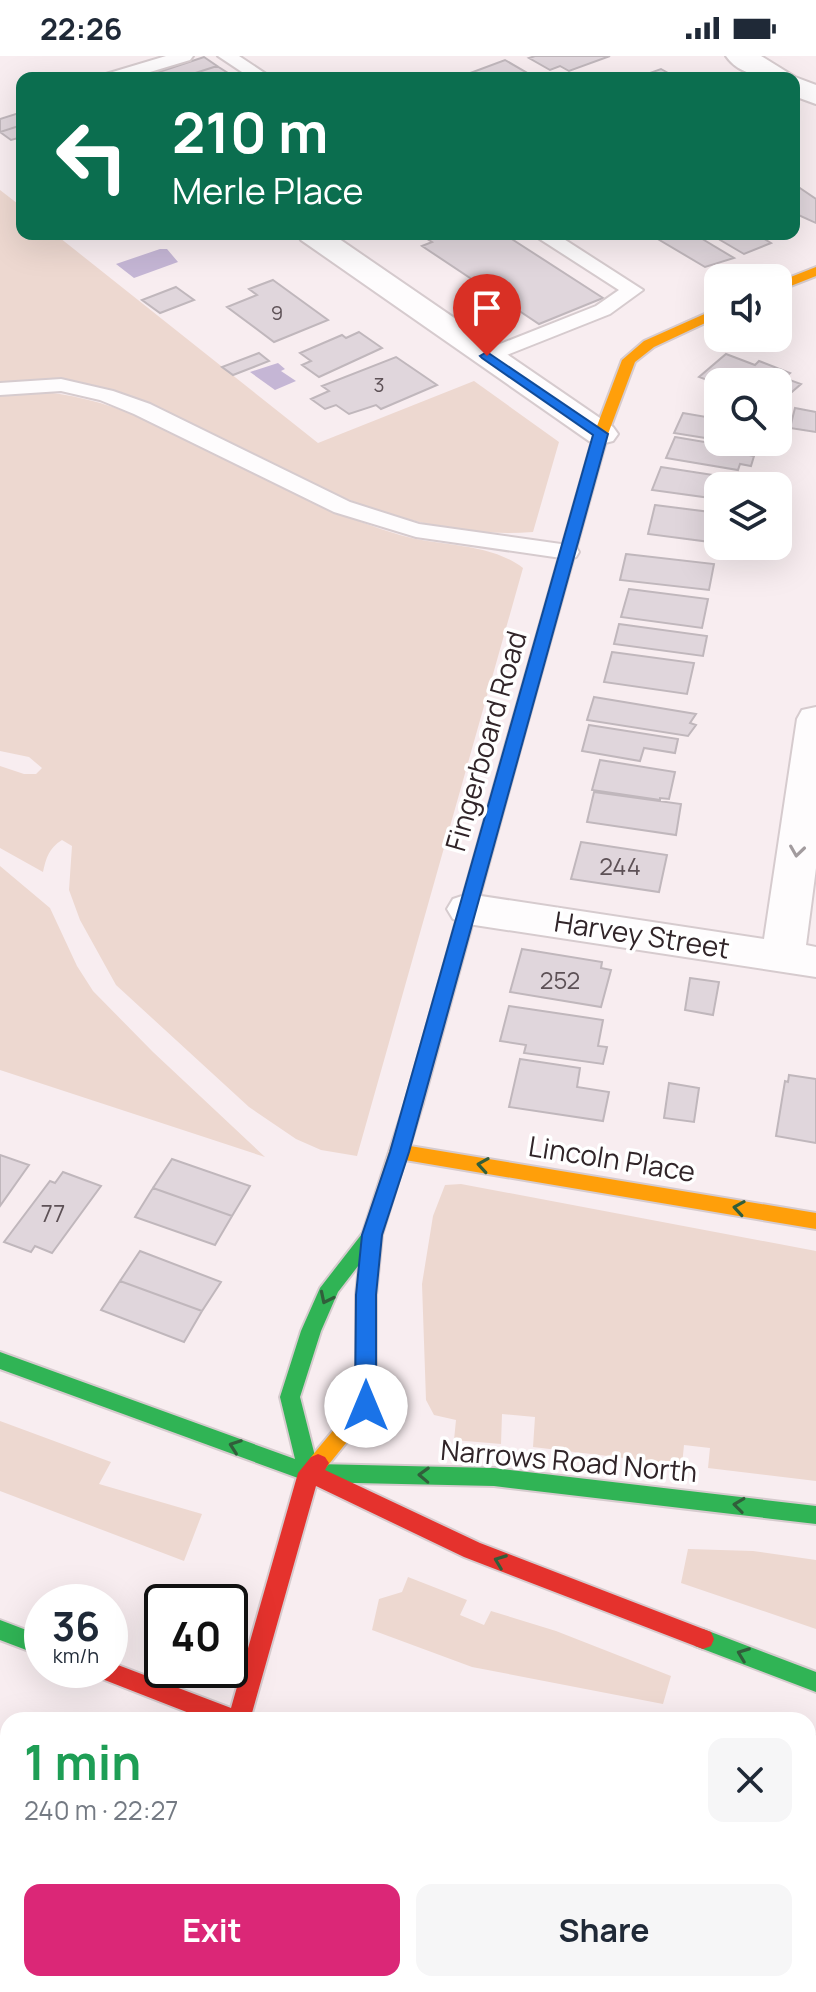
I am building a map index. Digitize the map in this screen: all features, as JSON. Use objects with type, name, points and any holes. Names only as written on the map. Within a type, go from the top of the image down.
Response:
[{"type":"main road","points":[[792,281],[816,271]]},
{"type":"main road","name":"Fingerboard Road","points":[[239,1712],[309,1473],[366,1406],[366,1295],[372,1235],[400,1152],[601,434],[629,360],[649,344],[704,318]]},
{"type":"main road","name":"Lincoln Place","points":[[400,1152],[816,1221]]},
{"type":"main road","name":"Fingerboard Road","points":[[309,1473],[290,1397],[311,1331],[330,1288],[372,1235]]},
{"type":"main road","name":"Narrows Road North","points":[[0,1360],[309,1473],[494,1477],[816,1515]]},
{"type":"main road","points":[[309,1473],[472,1550],[816,1682]]},
{"type":"main road","points":[[0,1630],[24,1639]]},
{"type":"main road","points":[[128,1679],[216,1712]]},
{"type":"street","points":[[740,56],[771,72]]},
{"type":"street","points":[[321,240],[601,434]]},
{"type":"street","points":[[799,960],[816,719]]},
{"type":"street","name":"Harvey Street","points":[[468,909],[799,960]]},
{"type":"lane","points":[[132,72],[184,56]]},
{"type":"lane","points":[[227,56],[253,72]]},
{"type":"lane","points":[[487,356],[603,310],[633,290],[552,240]]},
{"type":"lane","points":[[0,389],[61,385],[106,395],[142,409],[342,507],[416,530],[568,552]]},
{"type":"shaded area","points":[[0,190],[16,202],[16,240],[63,240],[318,443],[474,381],[559,442],[533,532],[488,532],[444,527],[360,504],[106,388],[73,382],[0,385]]},
{"type":"shaded area","points":[[167,249],[178,262],[134,278],[116,264]]},
{"type":"shaded area","points":[[278,363],[285,369],[281,371],[296,381],[275,390],[250,372]]},
{"type":"shaded area","points":[[44,392],[104,404],[133,414],[286,489],[367,524],[415,539],[480,549],[523,568],[357,1156],[321,1150],[296,1139],[249,1107],[116,985],[80,920],[69,890],[72,846],[62,840],[54,846],[43,872],[0,848],[0,766],[24,774],[36,774],[42,768],[29,757],[0,751],[0,395]]},
{"type":"shaded area","points":[[0,866],[50,908],[77,966],[93,991],[265,1157],[0,1070]]},
{"type":"shaded area","points":[[461,1184],[816,1251],[816,1481],[708,1468],[710,1448],[684,1445],[682,1465],[533,1447],[535,1417],[502,1414],[501,1444],[454,1440],[456,1420],[434,1415],[426,1400],[422,1284],[433,1216],[445,1185]]},
{"type":"shaded area","points":[[0,1421],[111,1462],[99,1484],[202,1514],[184,1561],[0,1491]]},
{"type":"shaded area","points":[[688,1549],[753,1551],[816,1560],[816,1629],[681,1583]]},
{"type":"shaded area","points":[[408,1577],[467,1600],[460,1615],[484,1625],[491,1611],[556,1631],[671,1676],[663,1704],[472,1667],[372,1630],[379,1599],[402,1592]]},
{"type":"building","points":[[610,56],[569,71],[560,66],[550,70],[529,58]]},
{"type":"building","points":[[204,57],[217,66],[198,72],[159,72]]},
{"type":"building","points":[[505,60],[526,72],[473,72]]},
{"type":"building","points":[[217,66],[226,72],[198,72]]},
{"type":"building","points":[[16,114],[16,127],[0,132],[0,119]]},
{"type":"building","points":[[16,127],[16,139],[11,140],[0,132]]},
{"type":"building","points":[[800,188],[816,199],[816,223],[800,216]]},
{"type":"building","points":[[429,240],[513,240],[603,298],[539,324],[422,246],[432,242]]},
{"type":"building","points":[[659,240],[704,240],[734,258],[704,266]]},
{"type":"building","points":[[720,240],[766,240],[771,243],[744,254]]},
{"type":"building","points":[[273,280],[328,320],[274,342],[227,307],[257,295],[249,289]]},
{"type":"building","points":[[176,287],[194,300],[160,313],[142,300]]},
{"type":"building","points":[[359,332],[382,348],[319,377],[302,365],[311,361],[300,353],[342,335],[346,338]]},
{"type":"building","points":[[259,353],[269,361],[233,375],[222,367]]},
{"type":"building","points":[[726,354],[755,365],[759,361],[777,368],[710,368]]},
{"type":"building","points":[[396,357],[437,385],[381,409],[376,405],[349,414],[336,405],[325,409],[311,399],[329,391],[322,386]]},
{"type":"building","points":[[792,381],[801,384],[792,392]]},
{"type":"building","points":[[795,408],[816,412],[816,432],[792,428]]},
{"type":"building","points":[[683,413],[704,417],[704,438],[674,433]]},
{"type":"building","points":[[675,437],[704,442],[704,456],[754,456],[751,466],[740,464],[738,470],[666,458]]},
{"type":"building","points":[[661,467],[704,474],[704,497],[652,490]]},
{"type":"building","points":[[655,505],[704,511],[704,541],[648,534]]},
{"type":"building","points":[[626,554],[714,564],[709,590],[620,580]]},
{"type":"building","points":[[629,589],[708,599],[702,628],[621,617]]},
{"type":"building","points":[[619,624],[707,636],[703,656],[614,644]]},
{"type":"building","points":[[612,652],[694,663],[687,694],[604,682]]},
{"type":"building","points":[[594,697],[696,714],[690,723],[696,725],[688,736],[587,720]]},
{"type":"building","points":[[589,725],[678,739],[675,753],[644,748],[640,761],[582,751]]},
{"type":"building","points":[[600,760],[675,772],[669,799],[592,790]]},
{"type":"building","points":[[594,792],[681,804],[676,835],[587,822]]},
{"type":"building","points":[[581,842],[667,855],[659,892],[571,879]]},
{"type":"building","points":[[522,949],[602,962],[601,968],[611,970],[601,1007],[510,992]]},
{"type":"building","points":[[690,978],[719,982],[713,1015],[685,1010]]},
{"type":"building","points":[[509,1006],[603,1020],[598,1046],[607,1047],[603,1064],[524,1053],[526,1045],[500,1041]]},
{"type":"building","points":[[520,1059],[580,1068],[577,1087],[609,1092],[603,1121],[509,1107]]},
{"type":"building","points":[[789,1075],[816,1079],[816,1143],[776,1136],[785,1081],[788,1082]]},
{"type":"building","points":[[669,1083],[699,1088],[694,1122],[664,1118]]},
{"type":"building","points":[[0,1155],[29,1165],[0,1206]]},
{"type":"building","points":[[172,1159],[250,1186],[232,1216],[153,1188]]},
{"type":"building","points":[[63,1172],[101,1186],[52,1253],[35,1246],[31,1252],[4,1242],[50,1181],[55,1183]]},
{"type":"building","points":[[153,1188],[232,1216],[215,1245],[135,1217]]},
{"type":"building","points":[[140,1251],[221,1282],[202,1311],[120,1281]]},
{"type":"building","points":[[120,1281],[202,1311],[184,1342],[101,1310]]},
{"type":"traffic: fast","points":[[309,1473],[290,1397],[311,1331],[330,1288],[372,1235]]},
{"type":"traffic: fast","points":[[0,1360],[309,1473]]},
{"type":"traffic: fast","points":[[309,1473],[494,1477],[816,1515]]},
{"type":"traffic: fast","points":[[0,1630],[24,1639]]},
{"type":"traffic: fast","points":[[703,1639],[816,1682]]},
{"type":"traffic: slow","points":[[792,281],[816,271]]},
{"type":"traffic: slow","points":[[514,743],[601,434],[629,360],[649,344],[704,318]]},
{"type":"traffic: slow","points":[[318,1463],[366,1406],[366,1295],[372,1235],[414,1103]]},
{"type":"traffic: slow","points":[[400,1152],[816,1221]]},
{"type":"traffic: jam","points":[[414,1103],[514,743]]},
{"type":"traffic: jam","points":[[241,1712],[309,1473],[318,1463]]},
{"type":"traffic: jam","points":[[309,1473],[472,1550],[703,1639]]},
{"type":"traffic: jam","points":[[128,1679],[214,1712]]},
{"type":"route","points":[[366,1406],[366,1295],[372,1235],[400,1152],[601,434],[487,356]]}]
